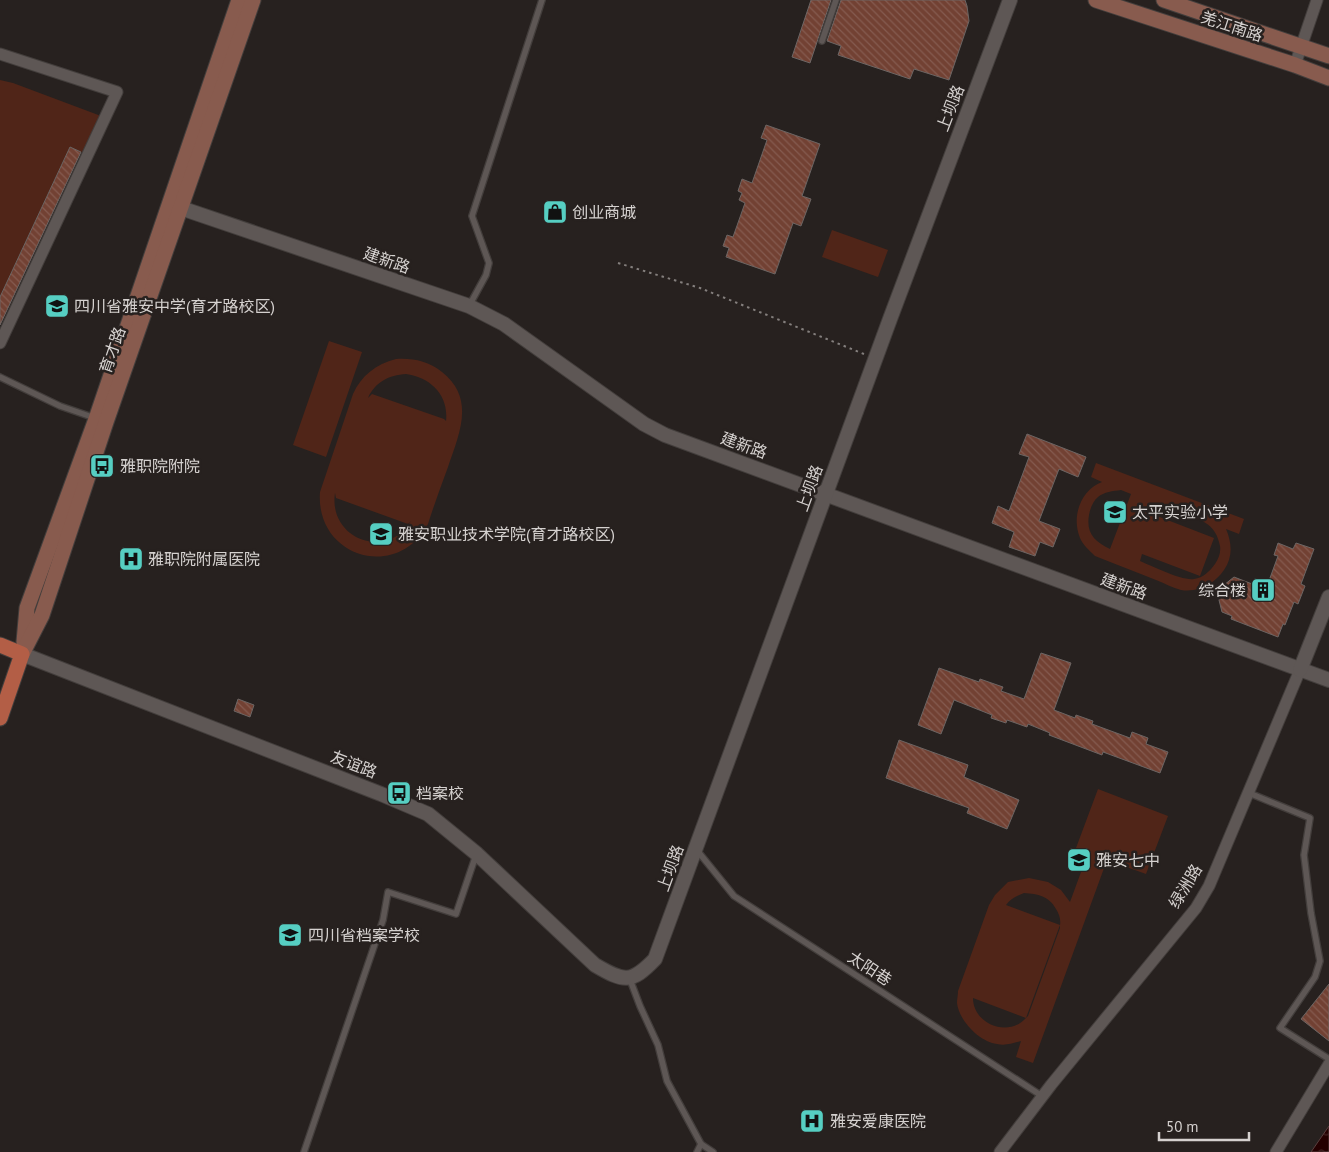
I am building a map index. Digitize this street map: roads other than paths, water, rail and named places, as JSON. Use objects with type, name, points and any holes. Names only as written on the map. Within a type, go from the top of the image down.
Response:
[{"type":"main road","name":"育才路","points":[[0,718],[22,654],[27,608],[101,420],[174,206],[239,0]]},
{"type":"main road","name":"育才路","points":[[174,206],[253,0]]},
{"type":"main road","name":"羌江南路","points":[[1096,0],[1295,65],[1329,78]]},
{"type":"main road","name":"羌江南路","points":[[1164,0],[1329,56]]},
{"type":"main road","points":[[0,645],[22,654]]},
{"type":"street","name":"上坝路","points":[[629,977],[644,971],[655,958],[875,358],[1010,0]]},
{"type":"street","points":[[1295,65],[1316,0]]},
{"type":"street","points":[[0,54],[117,92],[0,343]]},
{"type":"street","name":"建新路","points":[[174,206],[469,306],[504,324],[644,424],[665,435],[1329,680]]},
{"type":"street","name":"绿洲路","points":[[1000,1152],[1042,1096],[1196,908],[1209,886],[1249,793],[1329,597]]},
{"type":"street","name":"友谊路","points":[[22,654],[428,814],[477,854],[595,965],[614,976],[629,977]]},
{"type":"street","points":[[1276,1152],[1329,1064]]},
{"type":"lane","points":[[469,306],[486,275],[489,263],[472,216],[542,0]]},
{"type":"lane","points":[[822,41],[836,0]]},
{"type":"lane","points":[[0,377],[60,406],[101,420]]},
{"type":"lane","points":[[1249,793],[1310,818],[1304,855],[1311,913],[1320,961],[1316,977],[1280,1028],[1329,1059]]},
{"type":"lane","name":"太阳巷","points":[[696,849],[734,896],[1042,1096]]},
{"type":"lane","points":[[304,1152],[383,920],[388,892],[456,914],[477,854]]},
{"type":"lane","points":[[629,977],[658,1045],[667,1081],[701,1144],[713,1152]]},
{"type":"lane","points":[[697,1152],[701,1144]]},
{"type":"water","points":[[1329,1126],[1329,1152],[1311,1152]]},
{"type":"place","name":"创业商城","points":[[555,212]]},
{"type":"place","name":"四川省雅安中学(育才路校区)","points":[[57,306]]},
{"type":"place","name":"雅职院附院","points":[[102,466]]},
{"type":"place","name":"太平实验小学","points":[[1115,512]]},
{"type":"place","name":"雅安职业技术学院(育才路校区)","points":[[381,534]]},
{"type":"place","name":"雅职院附属医院","points":[[131,559]]},
{"type":"place","name":"综合楼","points":[[1263,590]]},
{"type":"place","name":"档案校","points":[[399,793]]},
{"type":"place","name":"雅安七中","points":[[1079,860]]},
{"type":"place","name":"四川省档案学校","points":[[290,935]]},
{"type":"place","name":"雅安爱康医院","points":[[812,1121]]}]
